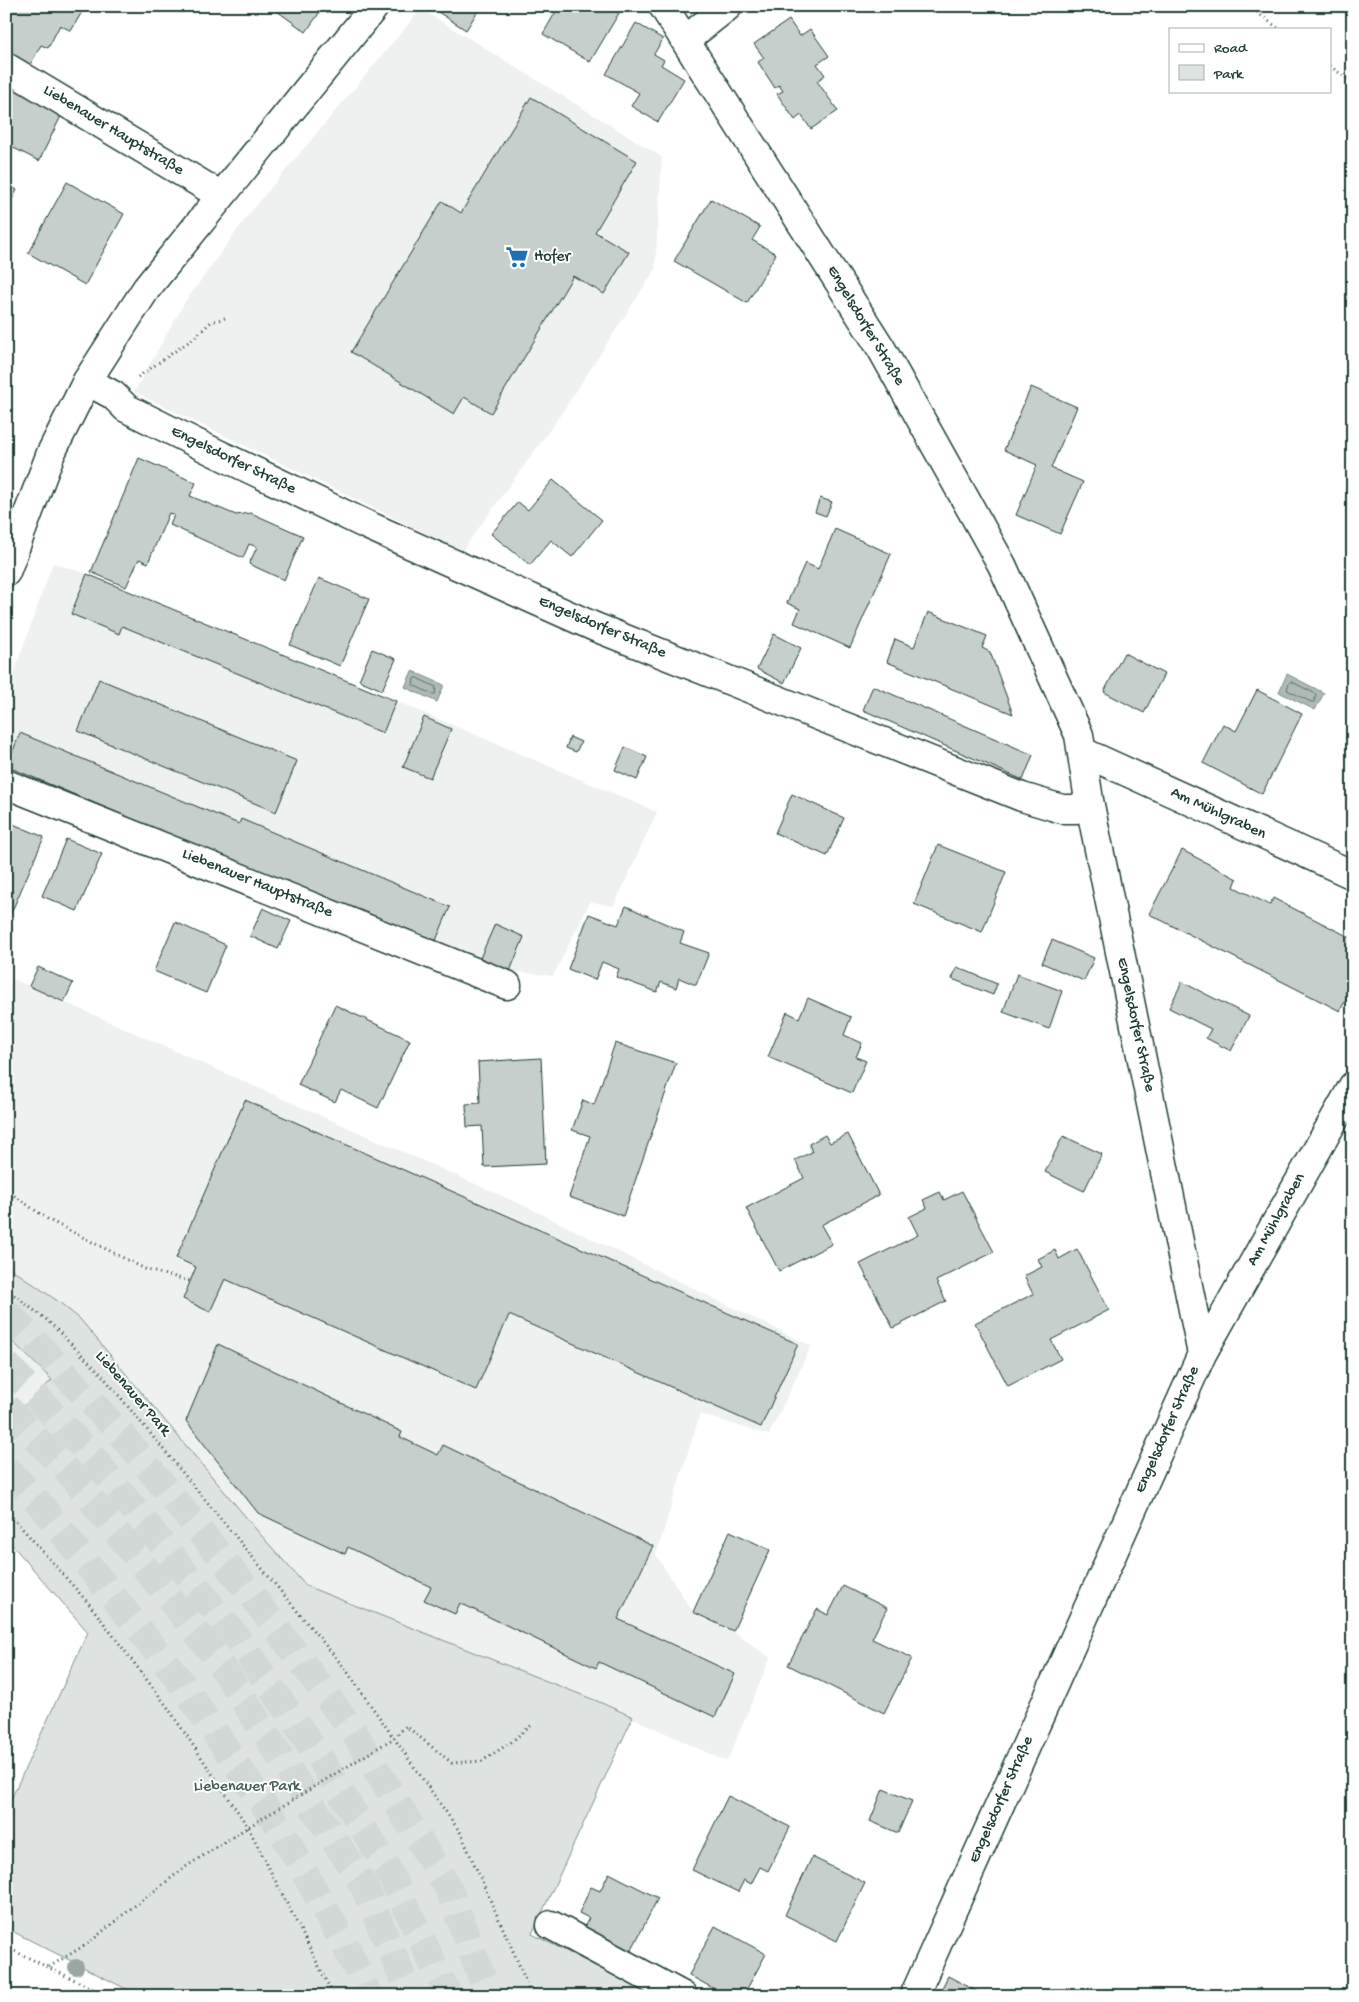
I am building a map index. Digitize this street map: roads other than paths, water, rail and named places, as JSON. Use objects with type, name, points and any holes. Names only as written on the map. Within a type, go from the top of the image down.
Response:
[{"type":"street","points":[[6,572],[51,453],[87,381],[146,289],[220,195],[376,6]]},
{"type":"street","name":"Engelsdorfer Straße","points":[[663,6],[886,357],[1002,565],[1079,735],[1089,800],[1202,1354],[914,1996]]},
{"type":"street","points":[[685,40],[728,6]]},
{"type":"street","name":"Liebenauer Hauptstraße","points":[[6,67],[220,195]]},
{"type":"street","name":"Engelsdorfer Straße","points":[[87,381],[214,452],[367,525],[594,627],[1022,797],[1062,809],[1077,809],[1089,800]]},
{"type":"street","name":"Am Mühlgraben","points":[[1082,752],[1353,875]]},
{"type":"street","name":"Liebenauer Hauptstraße","points":[[6,784],[507,985]]},
{"type":"street","name":"Am Mühlgraben","points":[[1202,1354],[1353,1086]]},
{"type":"street","points":[[551,1925],[683,1996]]},
{"type":"water","points":[[412,671],[444,685],[437,702],[405,687]]},
{"type":"water","points":[[1287,674],[1324,693],[1315,710],[1279,692]]},
{"type":"tunnel","points":[[6,1311],[122,1435],[254,1598],[355,1734],[448,1888],[489,1996]]},
{"type":"tunnel","points":[[6,1364],[93,1458],[237,1638],[321,1760],[386,1866],[449,1996]]},
{"type":"tunnel","points":[[6,1407],[72,1476],[213,1653],[363,1884],[407,1988],[408,1996]]},
{"type":"tunnel","points":[[6,1468],[39,1503],[180,1681],[281,1830],[347,1949],[369,1996]]},
{"type":"place","name":"Hofer","points":[[517,257]]},
{"type":"park label","name":"Liebenauer Park","points":[[247,1787]]}]
